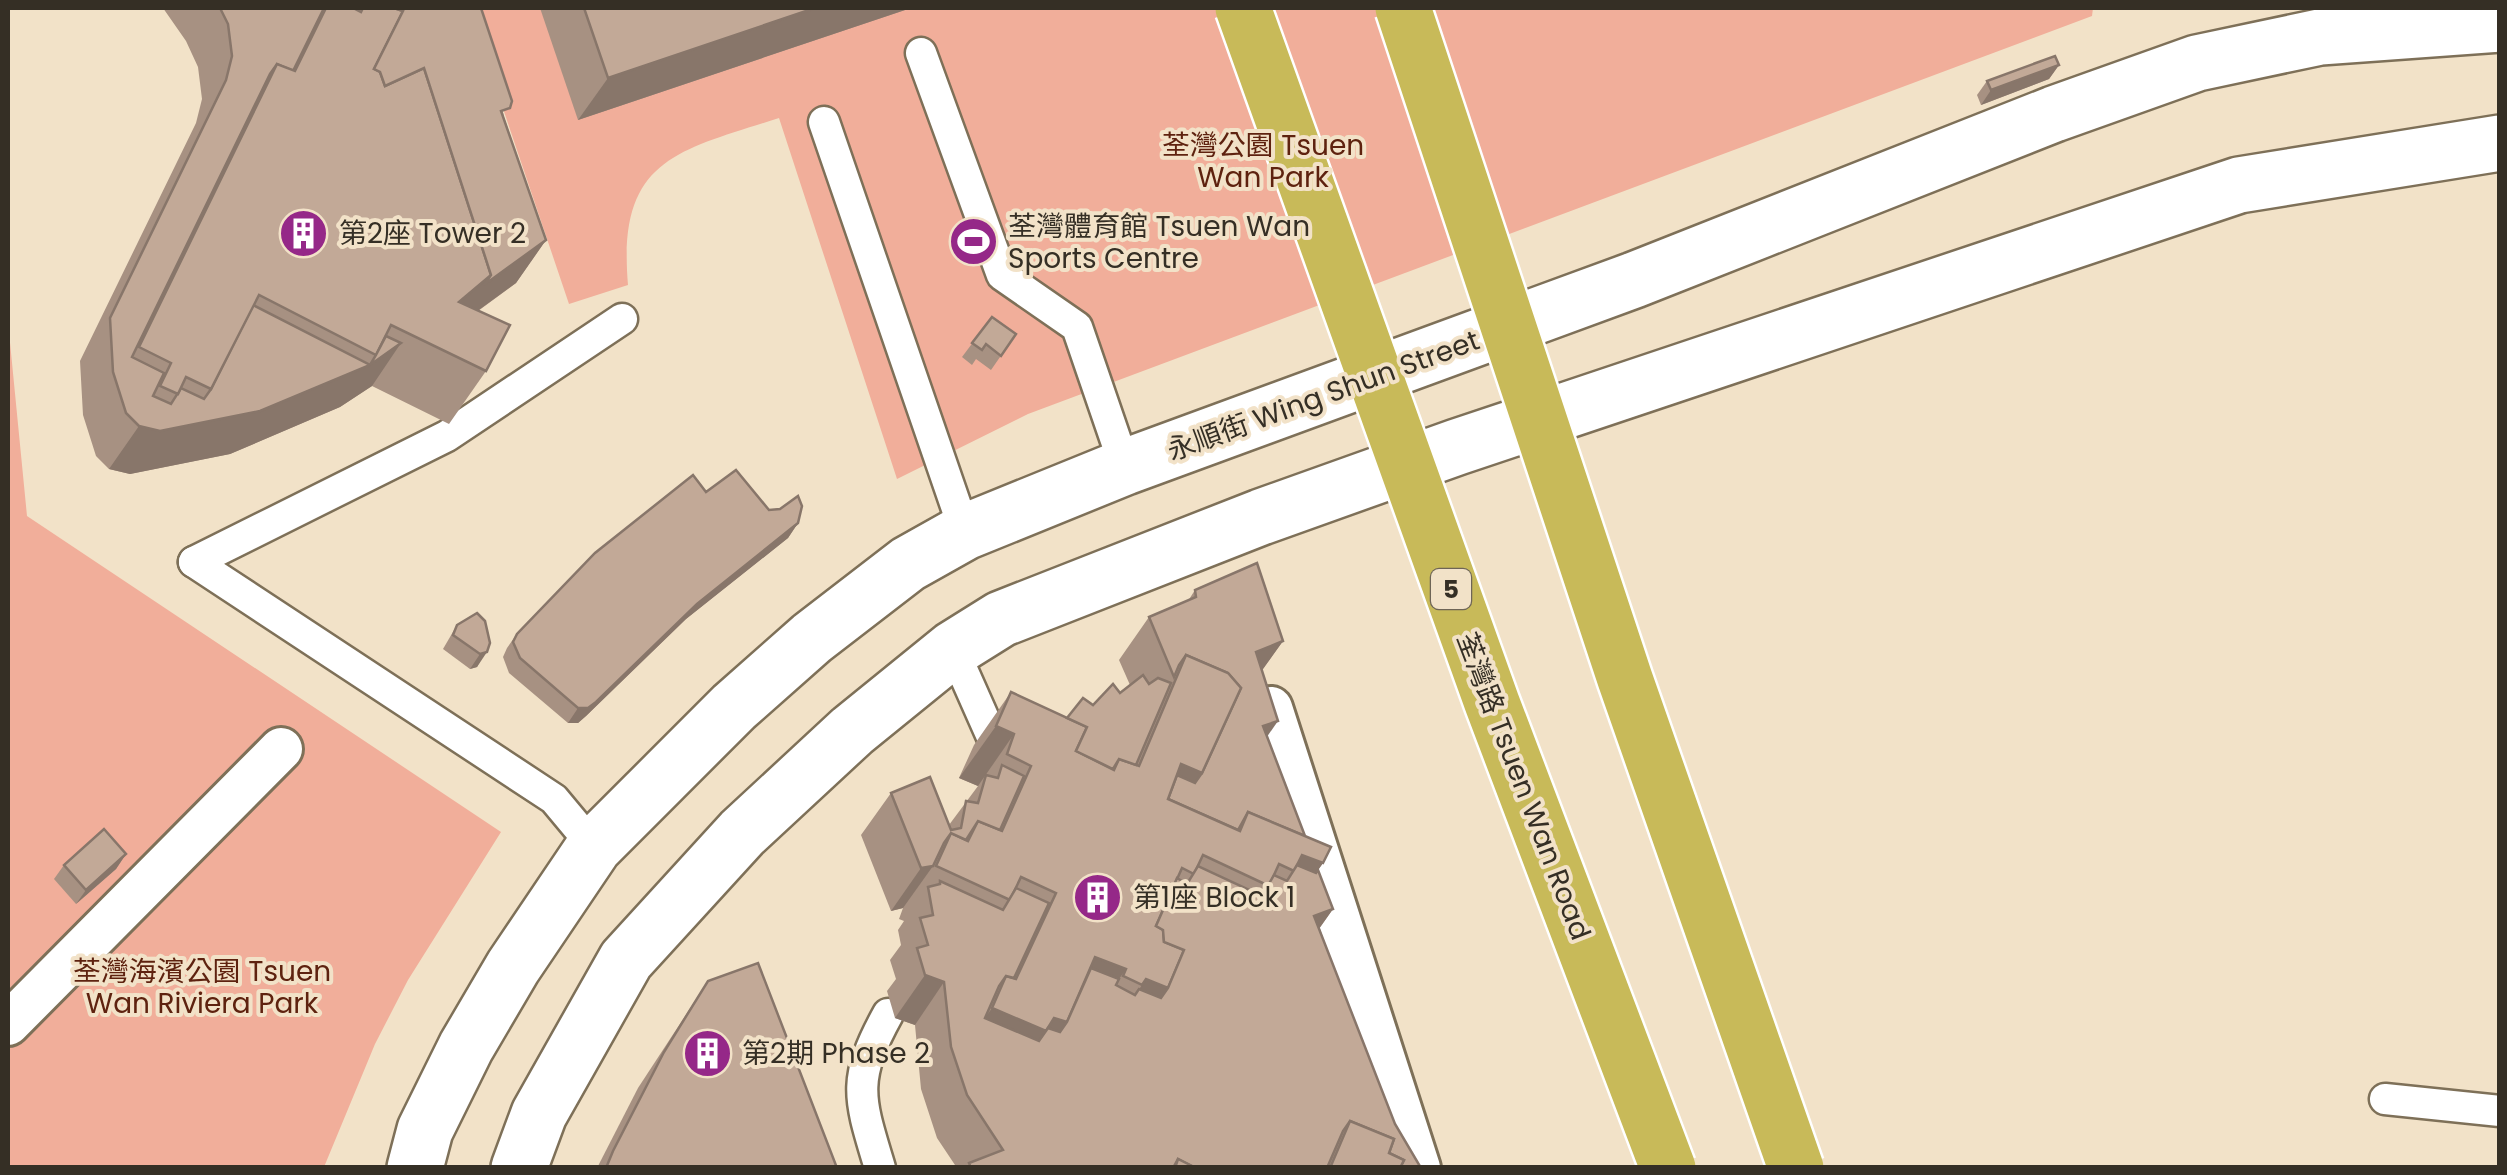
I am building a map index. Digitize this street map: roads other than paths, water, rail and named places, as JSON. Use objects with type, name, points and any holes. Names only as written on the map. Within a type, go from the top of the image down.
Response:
[{"type":"highway","name":"荃灣路 Tsuen Wan Road","points":[[1243,8],[1492,702],[1668,1168]]},
{"type":"highway","points":[[1403,8],[1624,679],[1796,1168]]},
{"type":"street","name":"永順街 Wing Shun Street","points":[[414,1168],[426,1130],[466,1047],[513,967],[594,847],[734,707],[812,638],[908,564],[965,532],[1125,467],[1634,280],[2054,114],[2197,64],[2320,37],[2500,24]]},
{"type":"street","points":[[519,1168],[538,1114],[626,960],[742,833],[852,732],[953,649],[1001,619],[1261,517],[1456,447],[2221,191],[2342,166],[2500,143]]},
{"type":"street","points":[[1271,708],[1419,1168]]},
{"type":"street","points":[[8,1024],[281,749]]},
{"type":"lane","points":[[921,53],[1002,274],[1077,327],[1125,467]]},
{"type":"lane","points":[[824,122],[965,532]]},
{"type":"lane","points":[[594,847],[554,799],[194,562],[446,436],[622,319]]},
{"type":"lane","points":[[953,649],[996,746]]},
{"type":"lane","points":[[880,1168],[861,1103],[866,1054],[888,1014]]},
{"type":"lane","points":[[2385,1099],[2500,1111]]},
{"type":"place","name":"第2座 Tower 2","points":[[304,233]]},
{"type":"place","name":"荃灣體育館 Tsuen Wan Sports Centre","points":[[973,242]]},
{"type":"place","name":"第1座 Block 1","points":[[1098,897]]},
{"type":"place","name":"第2期 Phase 2","points":[[707,1053]]},
{"type":"park label","name":"荃灣公園 Tsuen Wan Park","points":[[1263,161]]},
{"type":"park label","name":"荃灣海濱公園 Tsuen Wan Riviera Park","points":[[202,987]]}]
